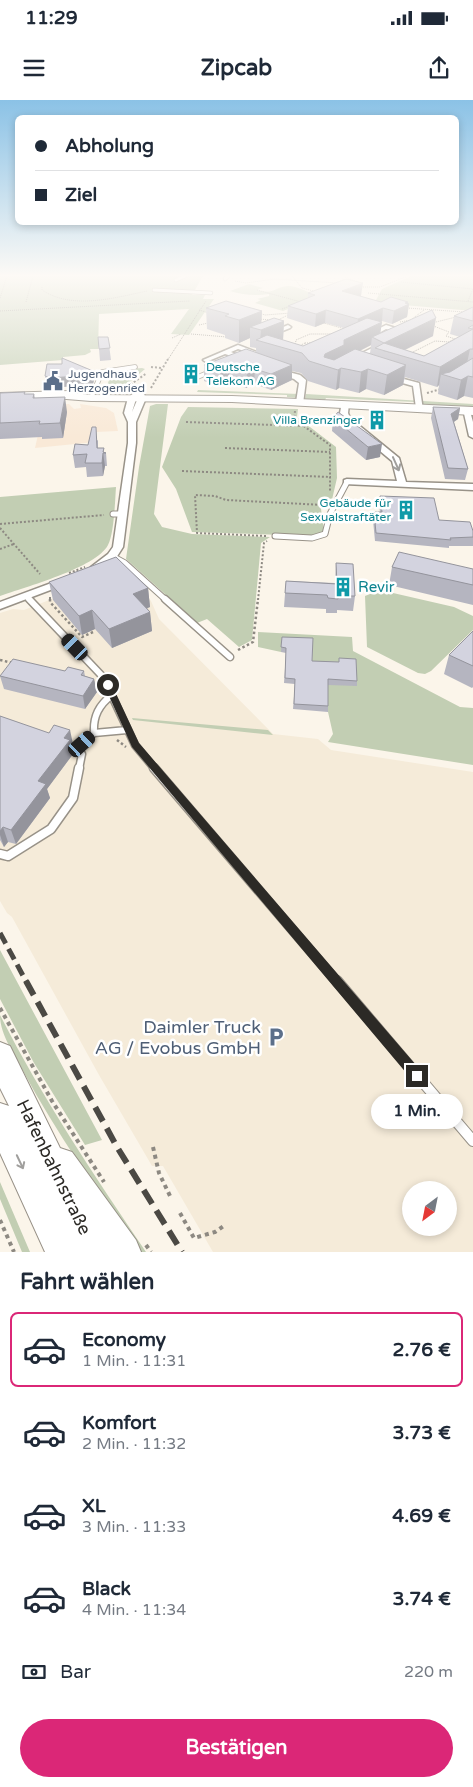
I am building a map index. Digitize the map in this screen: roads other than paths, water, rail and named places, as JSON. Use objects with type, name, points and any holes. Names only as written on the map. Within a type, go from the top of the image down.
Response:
[{"type":"street","points":[[263,337],[281,330]]},
{"type":"street","points":[[368,358],[356,357],[394,339]]},
{"type":"street","points":[[206,360],[246,344]]},
{"type":"street","points":[[238,347],[256,353],[243,358]]},
{"type":"street","points":[[225,352],[259,364]]},
{"type":"street","points":[[267,367],[297,377],[303,382],[298,406]]},
{"type":"street","points":[[383,374],[416,385],[420,408]]},
{"type":"street","points":[[92,395],[112,404],[130,418]]},
{"type":"street","points":[[0,396],[92,395],[232,399],[298,406],[345,404],[469,411],[473,436]]},
{"type":"street","points":[[0,606],[104,564],[118,547],[118,514],[132,443],[130,418],[138,396]]},
{"type":"street","points":[[345,404],[344,413],[347,420],[396,460],[402,484]]},
{"type":"street","points":[[347,482],[473,487]]},
{"type":"street","name":"Hafenbahnstraße","points":[[0,1056],[94,1252]]},
{"type":"street","name":"Hafenbahnstraße","points":[[0,1118],[62,1252]]},
{"type":"street","points":[[35,1127],[94,1207],[135,1248]]},
{"type":"lane","points":[[234,362],[243,358]]},
{"type":"lane","points":[[92,395],[102,372],[135,367]]},
{"type":"lane","points":[[188,381],[217,369]]},
{"type":"lane","points":[[275,536],[321,537],[328,530],[330,514],[347,482]]},
{"type":"lane","points":[[112,556],[125,563],[229,656]]},
{"type":"lane","points":[[26,596],[103,677],[135,744],[473,1141]]},
{"type":"lane","points":[[94,733],[93,722],[100,704],[112,694]]},
{"type":"lane","points":[[0,854],[8,856],[51,829],[73,798],[82,754],[77,749],[94,733],[127,730]]},
{"type":"railway","points":[[0,933],[27,983]]},
{"type":"railway","points":[[26,981],[117,1147],[182,1252]]},
{"type":"place","name":"Deutsche Telekom AG","points":[[191,374]]},
{"type":"place","name":"Jugendhaus Herzogenried","points":[[53,381]]},
{"type":"place","name":"Villa Brenzinger","points":[[377,420]]},
{"type":"place","name":"Gebäude für Sexualstraftäter","points":[[406,510]]},
{"type":"place","name":"Revir","points":[[343,587]]},
{"type":"place","name":"Daimler Truck AG / Evobus GmbH","points":[[276,1037]]}]
